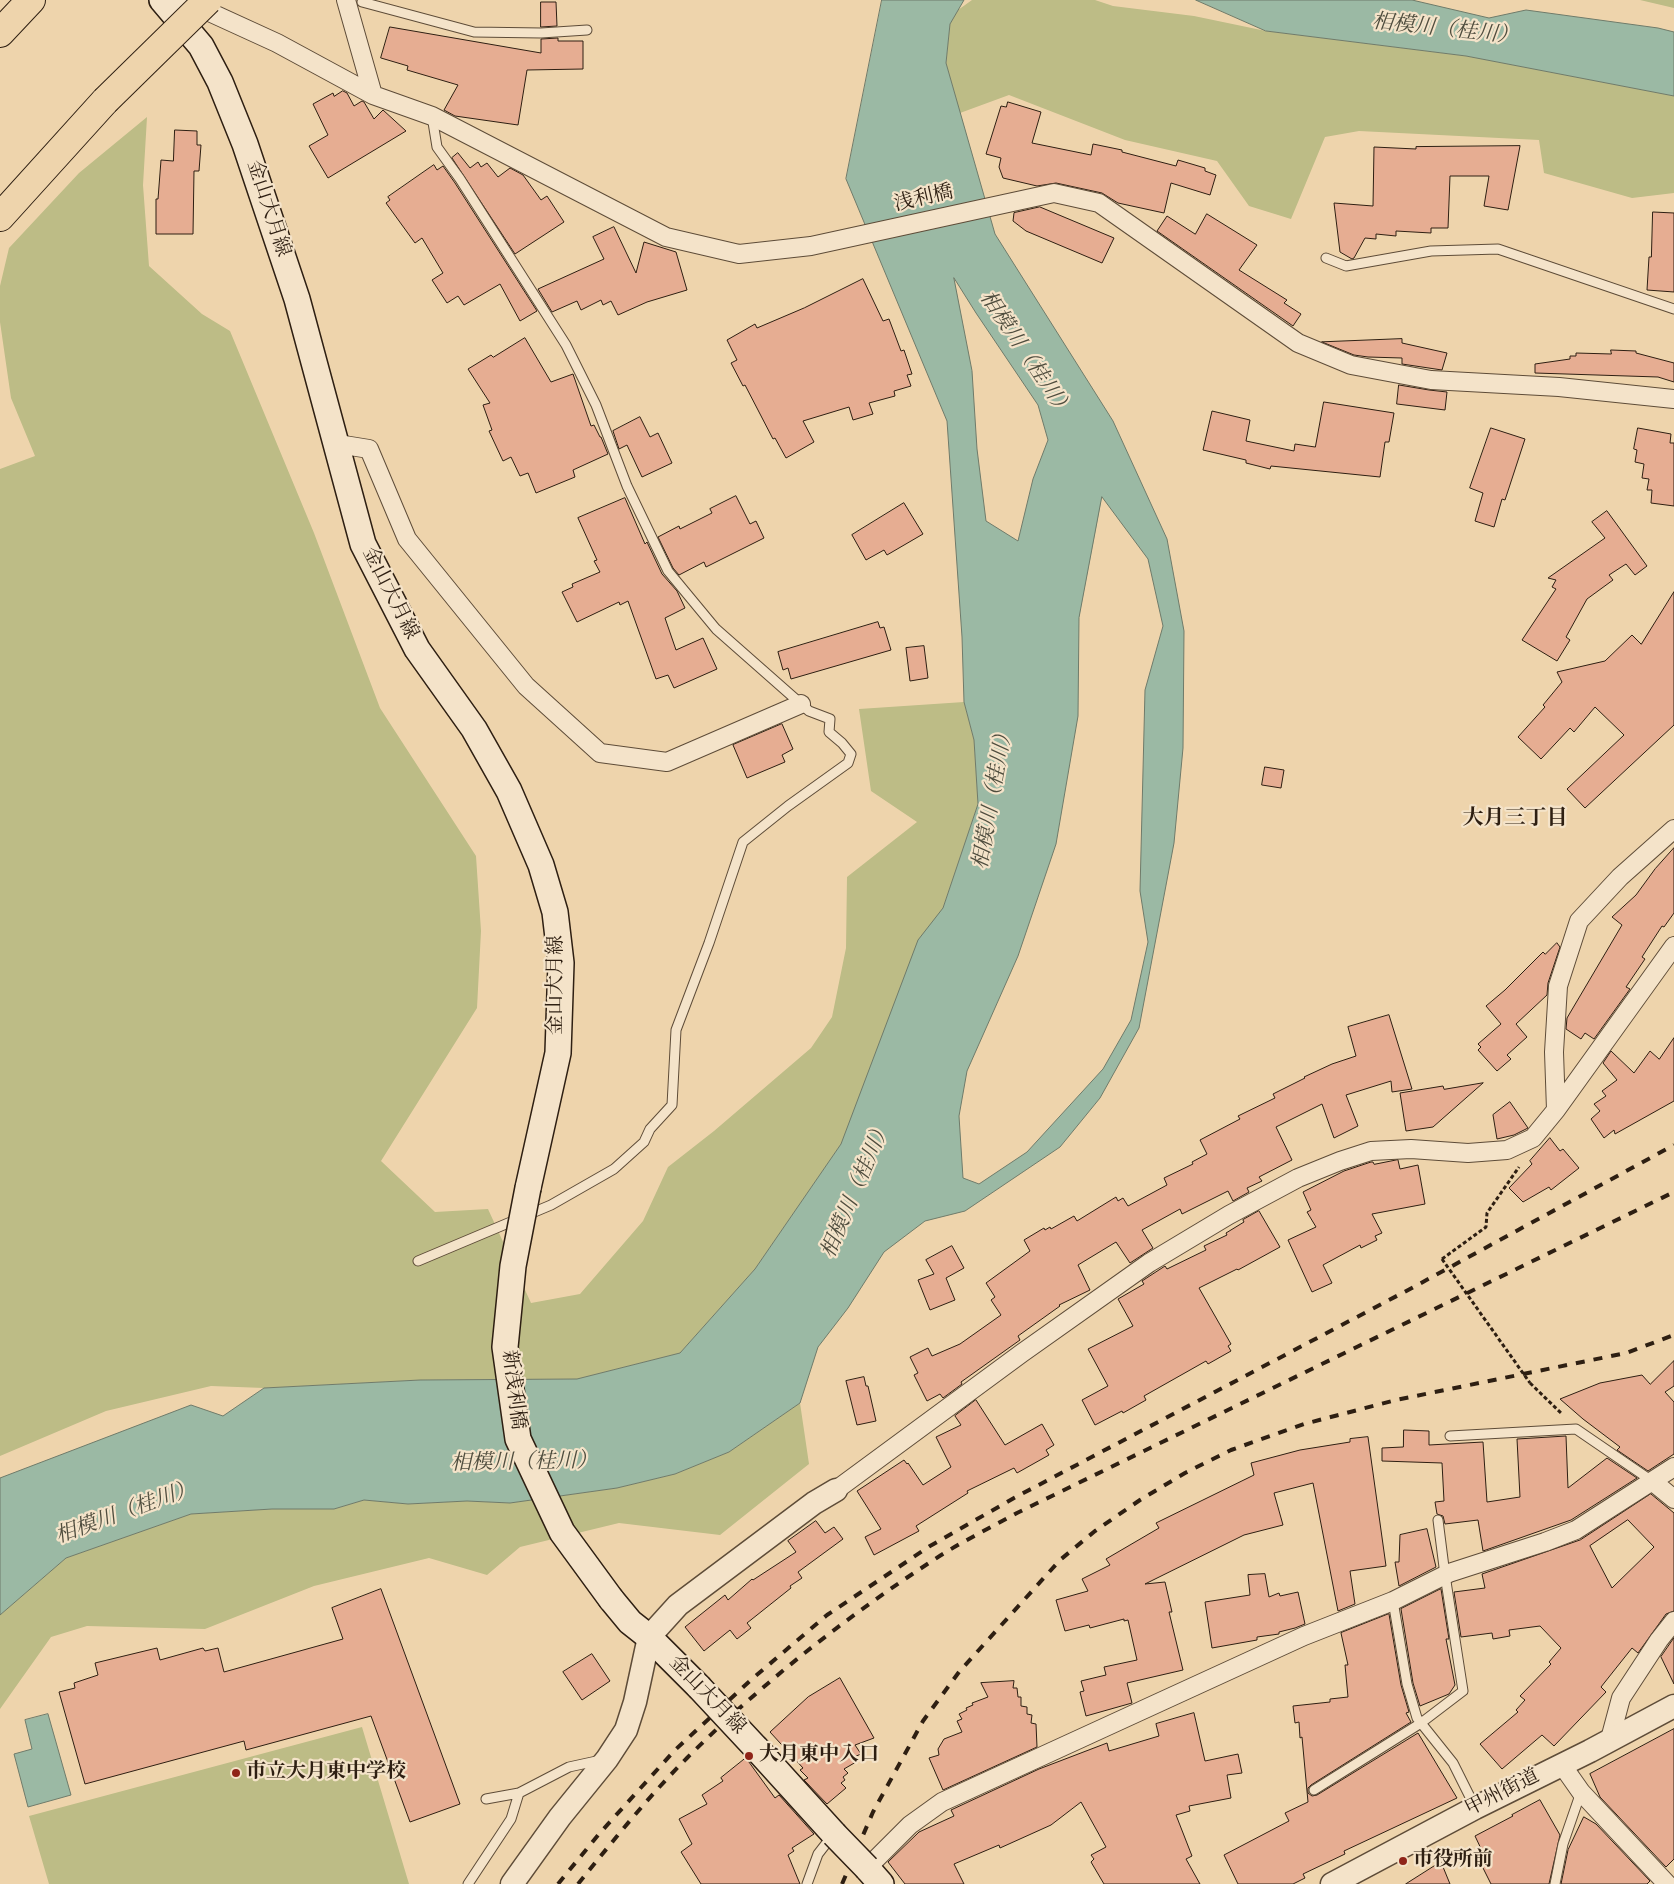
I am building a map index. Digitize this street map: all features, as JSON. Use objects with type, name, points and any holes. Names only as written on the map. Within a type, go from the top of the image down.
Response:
[{"type":"highway","points":[[0,32],[31,0]]},
{"type":"highway","points":[[0,217],[106,101],[208,0]]},
{"type":"main road","name":"金山大月線","points":[[162,0],[201,46],[220,82],[245,144],[297,299],[338,444],[363,544],[417,649],[474,729],[509,791],[541,865],[555,912],[561,963],[558,1053],[528,1188]]},
{"type":"main road","name":"新浅利橋","points":[[528,1188],[514,1266],[505,1347],[518,1439],[562,1532],[611,1599]]},
{"type":"main road","name":"金山大月線","points":[[611,1599],[630,1622],[650,1637],[699,1687],[874,1876]]},
{"type":"street","name":"浅利橋","points":[[183,0],[277,43],[374,95],[432,116],[666,237],[739,254],[820,245],[1054,193],[1099,203],[1298,343],[1351,365],[1431,380],[1559,387],[1674,399]]},
{"type":"street","points":[[356,3],[374,95]]},
{"type":"street","points":[[338,444],[369,449],[407,539],[526,686],[600,753],[667,762],[801,704]]},
{"type":"street","points":[[1556,1110],[1554,1052],[1558,986],[1579,920],[1620,877],[1674,830]]},
{"type":"street","points":[[512,1884],[626,1730],[650,1637],[678,1605],[814,1503],[836,1490],[1022,1353],[1149,1263],[1229,1215],[1298,1178],[1340,1161],[1372,1151],[1411,1149],[1468,1153],[1508,1150],[1533,1138],[1556,1110],[1674,946]]},
{"type":"street","points":[[874,1876],[910,1825],[942,1802],[1023,1763],[1304,1636],[1393,1601],[1445,1575],[1546,1542],[1576,1530],[1674,1466]]},
{"type":"street","points":[[1652,1481],[1674,1498]]},
{"type":"street","points":[[1610,1739],[1620,1698],[1674,1621]]},
{"type":"street","name":"甲州街道","points":[[1332,1884],[1674,1706]]},
{"type":"street","points":[[1562,1765],[1581,1792],[1667,1884]]},
{"type":"lane","points":[[356,3],[474,32],[541,33],[587,30]]},
{"type":"lane","points":[[418,1261],[551,1205],[614,1169],[644,1142],[650,1130],[672,1105],[676,1030],[709,943],[743,842],[788,806],[848,763],[851,754],[829,732],[830,719],[809,711],[716,629],[668,571],[627,486],[596,405],[566,345],[438,147],[432,116]]},
{"type":"lane","points":[[1326,258],[1346,266],[1431,251],[1498,250],[1674,309]]},
{"type":"lane","points":[[1450,1436],[1576,1429],[1652,1481]]},
{"type":"lane","points":[[1314,1790],[1421,1722],[1463,1691],[1438,1520]]},
{"type":"lane","points":[[1393,1601],[1407,1684],[1417,1718],[1453,1763],[1475,1808]]},
{"type":"lane","points":[[486,1799],[519,1793],[569,1767],[607,1758]]},
{"type":"lane","points":[[1555,1884],[1563,1844],[1581,1792]]},
{"type":"lane","points":[[468,1884],[511,1819],[519,1793]]},
{"type":"lane","points":[[807,1884],[818,1854],[834,1834]]},
{"type":"path","points":[[1533,1138],[1516,1172],[1487,1213],[1486,1227],[1442,1259],[1530,1383],[1560,1412]]},
{"type":"shaded area","points":[[972,0],[1095,0],[1113,6],[1194,16],[1266,31],[1466,56],[1674,96],[1674,193],[1632,198],[1544,173],[1539,140],[1359,131],[1325,137],[1291,219],[1249,206],[1217,161],[1125,140],[1009,95],[960,113],[946,63],[950,24],[958,10]]},
{"type":"shaded area","points":[[1640,0],[1674,0],[1674,8]]},
{"type":"shaded area","points":[[147,117],[143,185],[149,266],[202,314],[230,331],[314,533],[380,708],[476,856],[481,931],[477,1008],[381,1161],[435,1212],[488,1209],[531,1303],[580,1294],[643,1221],[668,1167],[714,1131],[811,1048],[832,1017],[846,948],[847,877],[917,822],[871,791],[859,709],[964,702],[974,740],[978,804],[943,908],[841,1144],[755,1269],[680,1353],[577,1379],[420,1380],[264,1388],[211,1386],[106,1411],[0,1456],[0,469],[35,456],[11,398],[0,322],[0,286],[9,248],[79,173]]},
{"type":"shaded area","points":[[800,1403],[809,1464],[720,1535],[619,1523],[520,1547],[487,1575],[429,1558],[314,1586],[205,1629],[87,1626],[51,1637],[0,1709],[0,1615],[66,1558],[191,1514],[272,1509],[334,1509],[364,1500],[408,1504],[467,1501],[510,1503],[617,1488],[675,1474],[729,1452]]},
{"type":"shaded area","points":[[362,1727],[409,1884],[49,1884],[29,1816]]},
{"type":"water","name":"相模川（桂川）","points":[[882,0],[964,0],[950,24],[946,63],[995,234],[1113,421],[1167,539],[1184,631],[1183,748],[1174,843],[1139,1028],[1100,1098],[1060,1147],[965,1211],[925,1221],[884,1252],[848,1308],[818,1347],[800,1403],[729,1452],[675,1474],[617,1488],[510,1503],[467,1501],[408,1504],[364,1500],[334,1509],[272,1509],[191,1514],[66,1558],[0,1615],[0,1478],[191,1405],[223,1416],[264,1388],[420,1380],[577,1379],[680,1353],[755,1269],[841,1144],[918,940],[943,908],[978,804],[974,740],[964,702],[962,637],[947,421],[846,179]],"holes":[[[954,278],[1038,405],[1048,440],[1033,479],[1018,541],[986,521],[977,449],[972,371]],[[1102,497],[1148,559],[1163,626],[1145,690],[1140,891],[1148,942],[1131,1020],[1103,1069],[1027,1152],[979,1184],[963,1178],[959,1116],[967,1071],[1018,956],[1056,844],[1078,716],[1079,618]]]},
{"type":"water","name":"相模川（桂川）","points":[[1196,0],[1412,0],[1489,18],[1526,10],[1658,28],[1674,32],[1674,96],[1466,56],[1266,31]]},
{"type":"water","points":[[48,1714],[71,1795],[28,1807],[14,1754],[32,1749],[25,1720]]},
{"type":"building","points":[[541,2],[556,2],[557,26],[541,27]]},
{"type":"building","points":[[390,27],[541,53],[541,39],[558,38],[558,41],[583,41],[583,69],[527,70],[518,125],[455,116],[444,110],[458,85],[407,70],[408,66],[381,58]]},
{"type":"building","points":[[343,91],[347,93],[354,106],[362,101],[364,102],[374,119],[383,110],[406,131],[328,178],[309,146],[328,135],[313,104],[333,93],[334,96]]},
{"type":"building","points":[[1008,102],[1041,112],[1032,143],[1091,155],[1093,144],[1122,150],[1122,152],[1176,166],[1178,160],[1205,168],[1205,171],[1216,175],[1210,195],[1171,183],[1164,213],[1118,203],[1102,193],[1056,183],[1037,186],[1003,178],[999,167],[1001,158],[986,154],[1001,106],[1006,107]]},
{"type":"building","points":[[175,130],[197,131],[197,145],[201,145],[199,171],[194,171],[193,234],[156,234],[156,199],[158,199],[161,160],[173,161]]},
{"type":"building","points":[[1520,146],[1508,210],[1484,206],[1489,176],[1450,176],[1448,228],[1431,228],[1431,233],[1396,231],[1396,236],[1376,234],[1376,239],[1365,238],[1352,259],[1340,252],[1334,203],[1373,206],[1374,147],[1416,149],[1416,147]]},
{"type":"building","points":[[458,153],[470,168],[478,162],[481,167],[487,163],[498,177],[510,168],[523,175],[541,200],[547,196],[564,222],[515,254],[452,158]]},
{"type":"building","points":[[434,165],[437,170],[443,166],[455,183],[537,311],[520,321],[500,284],[464,305],[458,296],[447,303],[432,280],[443,273],[422,238],[415,243],[386,203],[390,200],[388,197]]},
{"type":"building","points":[[1040,207],[1114,238],[1102,263],[1026,231],[1013,221],[1014,213]]},
{"type":"building","points":[[1653,212],[1674,213],[1674,292],[1647,290]]},
{"type":"building","points":[[1207,214],[1257,245],[1239,270],[1287,300],[1284,303],[1301,314],[1293,326],[1157,231],[1167,216],[1195,234]]},
{"type":"building","points":[[614,227],[636,273],[644,242],[676,252],[687,290],[647,302],[618,315],[611,301],[603,305],[601,300],[581,310],[577,301],[552,312],[538,289],[604,259],[593,237]]},
{"type":"building","points":[[863,279],[883,321],[889,319],[901,351],[904,350],[912,374],[907,375],[911,386],[894,391],[895,396],[869,403],[873,414],[853,420],[849,407],[803,421],[814,442],[786,458],[775,438],[773,439],[745,385],[743,386],[731,363],[737,360],[727,340],[755,324],[757,328],[804,308]]},
{"type":"building","points":[[525,338],[551,382],[573,374],[591,426],[594,425],[608,454],[573,470],[575,477],[536,493],[528,473],[520,476],[511,457],[503,461],[489,431],[492,430],[483,405],[490,403],[468,369]]},
{"type":"building","points":[[1402,339],[1402,343],[1447,353],[1442,370],[1402,364],[1402,358],[1354,355],[1322,342]]},
{"type":"building","points":[[1611,350],[1636,351],[1636,353],[1674,363],[1674,382],[1658,377],[1535,373],[1535,364],[1570,359],[1570,356],[1576,356],[1576,353],[1611,354]]},
{"type":"building","points":[[1399,385],[1447,392],[1445,410],[1397,404]]},
{"type":"building","points":[[1324,402],[1394,413],[1389,442],[1385,442],[1380,477],[1271,466],[1270,469],[1246,463],[1246,460],[1203,450],[1212,411],[1250,420],[1246,441],[1294,451],[1295,444],[1315,447]]},
{"type":"building","points":[[640,417],[650,437],[658,433],[672,463],[642,477],[627,445],[619,449],[613,431]]},
{"type":"building","points":[[1491,428],[1525,439],[1505,500],[1502,499],[1494,527],[1475,521],[1483,493],[1470,488]]},
{"type":"building","points":[[1638,428],[1671,434],[1670,443],[1674,443],[1674,506],[1651,503],[1652,490],[1647,490],[1649,479],[1642,478],[1644,464],[1635,462],[1637,450],[1634,449]]},
{"type":"building","points":[[736,496],[750,524],[756,521],[764,538],[706,567],[704,562],[679,575],[673,568],[658,537],[679,526],[680,529],[712,513],[710,509]]},
{"type":"building","points":[[625,498],[645,544],[647,542],[662,574],[677,591],[685,608],[665,618],[676,650],[703,638],[717,669],[674,688],[668,675],[656,679],[628,601],[620,605],[619,602],[577,622],[562,592],[573,587],[572,584],[600,572],[594,561],[597,560],[578,518]]},
{"type":"building","points":[[904,503],[923,534],[887,555],[884,550],[866,560],[852,535]]},
{"type":"building","points":[[1607,511],[1647,566],[1635,575],[1626,564],[1609,575],[1613,580],[1587,599],[1566,637],[1570,640],[1557,661],[1522,640],[1556,589],[1552,587],[1556,580],[1548,578],[1605,538],[1592,522]]},
{"type":"building","points":[[1674,592],[1674,725],[1585,808],[1567,789],[1624,735],[1595,707],[1574,732],[1570,728],[1541,759],[1518,737],[1545,707],[1543,705],[1562,682],[1557,672],[1605,661],[1632,635],[1641,644]]},
{"type":"building","points":[[878,622],[880,628],[884,627],[891,650],[791,679],[788,668],[783,670],[778,652]]},
{"type":"building","points":[[924,646],[928,678],[910,681],[906,648]]},
{"type":"building","points":[[782,724],[793,749],[782,755],[785,762],[747,778],[733,745]]},
{"type":"building","points":[[1265,767],[1284,770],[1281,788],[1262,785]]},
{"type":"building","points":[[1674,848],[1674,913],[1664,927],[1662,926],[1642,957],[1645,959],[1626,987],[1630,989],[1594,1039],[1585,1033],[1581,1039],[1566,1029],[1567,1018],[1622,925],[1612,917],[1636,895],[1655,869]]},
{"type":"building","points":[[1557,943],[1560,947],[1548,983],[1547,995],[1516,1024],[1527,1037],[1507,1055],[1511,1059],[1497,1071],[1478,1050],[1481,1047],[1478,1044],[1501,1024],[1486,1006],[1543,952],[1545,954]]},
{"type":"building","points":[[1389,1015],[1412,1089],[1392,1092],[1391,1081],[1346,1095],[1358,1126],[1334,1138],[1322,1104],[1276,1127],[1292,1160],[1259,1177],[1262,1181],[1247,1188],[1249,1192],[1233,1201],[1228,1191],[1182,1214],[1180,1209],[1142,1230],[1153,1248],[1130,1263],[1116,1242],[1078,1265],[1090,1290],[1059,1305],[1018,1336],[1020,1340],[961,1382],[962,1384],[943,1398],[940,1394],[927,1401],[914,1375],[918,1373],[910,1357],[928,1348],[932,1356],[960,1344],[1001,1315],[991,1300],[995,1297],[986,1283],[1030,1251],[1024,1240],[1044,1228],[1045,1230],[1050,1227],[1051,1229],[1074,1216],[1077,1221],[1116,1197],[1118,1201],[1123,1198],[1128,1206],[1167,1185],[1164,1178],[1193,1164],[1192,1162],[1207,1154],[1200,1140],[1240,1119],[1238,1116],[1275,1098],[1273,1094],[1304,1077],[1332,1064],[1356,1056],[1348,1027]]},
{"type":"building","points":[[1674,1038],[1674,1101],[1615,1134],[1614,1130],[1604,1138],[1591,1119],[1600,1111],[1594,1104],[1606,1096],[1602,1091],[1617,1080],[1603,1063],[1611,1051],[1634,1073],[1650,1051],[1659,1059]]},
{"type":"building","points":[[1483,1083],[1433,1127],[1406,1131],[1400,1093],[1443,1086],[1444,1089]]},
{"type":"building","points":[[1510,1102],[1528,1128],[1514,1135],[1497,1139],[1493,1115]]},
{"type":"building","points":[[1550,1138],[1560,1151],[1563,1149],[1579,1168],[1551,1190],[1549,1187],[1523,1202],[1509,1188],[1532,1164],[1530,1161]]},
{"type":"building","points":[[1398,1160],[1400,1169],[1418,1165],[1425,1204],[1372,1214],[1382,1233],[1375,1236],[1377,1240],[1361,1248],[1360,1245],[1323,1265],[1332,1283],[1312,1292],[1288,1240],[1316,1227],[1307,1212],[1311,1210],[1303,1192],[1344,1171],[1371,1162],[1374,1164]]},
{"type":"building","points":[[1259,1211],[1280,1247],[1238,1270],[1199,1288],[1231,1344],[1228,1346],[1231,1351],[1208,1364],[1206,1361],[1144,1396],[1146,1400],[1123,1413],[1122,1411],[1095,1425],[1082,1400],[1108,1386],[1088,1349],[1133,1326],[1118,1299],[1144,1284],[1142,1281],[1165,1266],[1167,1269],[1206,1250],[1204,1246],[1227,1235],[1226,1233],[1244,1222],[1243,1220]]},
{"type":"building","points":[[952,1246],[964,1268],[946,1278],[955,1300],[930,1310],[918,1280],[934,1274],[926,1260]]},
{"type":"building","points":[[1674,1361],[1674,1386],[1665,1392],[1674,1402],[1674,1454],[1648,1471],[1617,1450],[1620,1447],[1560,1399],[1600,1383],[1642,1375],[1650,1384]]},
{"type":"building","points":[[864,1377],[876,1421],[857,1425],[846,1381]]},
{"type":"building","points":[[976,1400],[1005,1445],[1042,1424],[1054,1445],[1046,1450],[1049,1455],[1017,1473],[1014,1468],[967,1491],[968,1493],[916,1526],[919,1531],[874,1555],[865,1537],[881,1529],[857,1491],[904,1460],[923,1485],[951,1467],[936,1437],[961,1425],[955,1416]]},
{"type":"building","points":[[1404,1430],[1429,1431],[1429,1445],[1483,1442],[1487,1502],[1520,1497],[1517,1439],[1566,1436],[1568,1488],[1607,1458],[1637,1478],[1571,1520],[1483,1551],[1478,1520],[1445,1524],[1443,1516],[1437,1514],[1435,1502],[1444,1501],[1442,1463],[1382,1461],[1382,1448],[1403,1447]]},
{"type":"building","points":[[1368,1437],[1386,1566],[1350,1571],[1355,1604],[1338,1611],[1313,1483],[1274,1493],[1283,1525],[1244,1535],[1145,1584],[1165,1582],[1172,1612],[1169,1612],[1183,1670],[1127,1683],[1132,1703],[1086,1716],[1080,1692],[1084,1691],[1081,1681],[1106,1675],[1104,1667],[1137,1660],[1128,1620],[1124,1621],[1124,1619],[1090,1628],[1089,1625],[1065,1631],[1056,1600],[1088,1591],[1082,1579],[1110,1565],[1106,1559],[1159,1528],[1156,1523],[1254,1475],[1251,1463],[1300,1450],[1350,1442],[1350,1439]]},
{"type":"building","points":[[1651,1494],[1674,1513],[1674,1611],[1666,1614],[1638,1653],[1632,1648],[1601,1687],[1606,1692],[1554,1746],[1542,1735],[1502,1769],[1480,1744],[1518,1712],[1516,1710],[1525,1700],[1520,1696],[1551,1664],[1549,1662],[1561,1648],[1540,1626],[1509,1630],[1510,1636],[1493,1639],[1492,1633],[1461,1637],[1454,1592],[1485,1588],[1482,1574],[1580,1540]],"holes":[[[1628,1520],[1654,1547],[1612,1588],[1590,1546]]]},
{"type":"building","points":[[816,1521],[825,1533],[834,1527],[843,1539],[798,1572],[802,1578],[747,1623],[751,1628],[737,1639],[730,1630],[704,1651],[685,1627],[725,1595],[728,1600],[752,1579],[796,1552],[788,1541]]},
{"type":"building","points":[[1427,1529],[1436,1567],[1399,1586],[1395,1562],[1399,1562],[1400,1535]]},
{"type":"building","points":[[1265,1574],[1269,1597],[1279,1593],[1280,1596],[1298,1592],[1305,1624],[1279,1632],[1279,1634],[1257,1637],[1257,1640],[1212,1648],[1205,1602],[1250,1595],[1248,1575]]},
{"type":"building","points":[[381,1589],[460,1804],[410,1822],[371,1716],[246,1750],[244,1741],[85,1784],[59,1692],[75,1688],[74,1683],[98,1675],[95,1663],[157,1648],[160,1660],[203,1648],[205,1651],[218,1648],[224,1672],[343,1639],[332,1608]]},
{"type":"building","points":[[1441,1589],[1449,1639],[1446,1639],[1455,1685],[1449,1694],[1420,1706],[1413,1683],[1401,1609]]},
{"type":"building","points":[[1389,1614],[1401,1685],[1409,1712],[1406,1713],[1411,1722],[1311,1785],[1308,1788],[1308,1793],[1312,1796],[1317,1795],[1418,1733],[1457,1798],[1344,1851],[1345,1854],[1303,1874],[1305,1878],[1293,1884],[1238,1884],[1224,1855],[1289,1821],[1285,1813],[1308,1802],[1302,1737],[1300,1738],[1299,1722],[1295,1723],[1293,1706],[1330,1702],[1330,1699],[1348,1697],[1345,1665],[1348,1665],[1341,1633]]},
{"type":"building","points":[[1674,1638],[1674,1684],[1661,1657]]},
{"type":"building","points":[[592,1654],[610,1681],[582,1700],[563,1672]]},
{"type":"building","points":[[840,1678],[874,1738],[855,1745],[861,1754],[854,1757],[856,1762],[844,1769],[848,1773],[843,1777],[845,1780],[841,1783],[846,1788],[827,1804],[804,1780],[808,1778],[800,1770],[803,1768],[770,1732],[808,1697]]},
{"type":"building","points":[[1014,1681],[1013,1688],[1017,1688],[1018,1697],[1021,1697],[1021,1706],[1027,1707],[1027,1714],[1032,1715],[1031,1723],[1036,1724],[1037,1747],[943,1790],[929,1758],[939,1755],[938,1749],[944,1739],[962,1732],[957,1721],[962,1719],[959,1714],[973,1705],[972,1703],[988,1697],[981,1683]]},
{"type":"building","points":[[1194,1713],[1205,1761],[1238,1754],[1242,1773],[1227,1775],[1231,1798],[1189,1806],[1190,1811],[1176,1815],[1192,1856],[1186,1859],[1200,1884],[1104,1884],[1091,1862],[1094,1859],[1091,1855],[1106,1847],[1081,1802],[1051,1825],[1000,1848],[999,1845],[954,1864],[964,1884],[905,1884],[888,1862],[919,1832],[954,1816],[951,1810],[1039,1769],[1107,1743],[1109,1751],[1159,1736],[1156,1724]]},
{"type":"building","points":[[1674,1729],[1674,1859],[1666,1867],[1600,1797],[1590,1774]]},
{"type":"building","points":[[746,1758],[775,1798],[779,1795],[814,1834],[792,1848],[794,1851],[788,1855],[800,1884],[701,1884],[681,1852],[692,1844],[679,1819],[707,1804],[702,1795],[723,1781],[721,1778]]},
{"type":"building","points":[[1540,1800],[1560,1835],[1549,1884],[1491,1884],[1478,1858],[1484,1855],[1475,1836]]},
{"type":"building","points":[[1584,1817],[1596,1824],[1650,1881],[1647,1884],[1561,1884],[1568,1850]]},
{"type":"building","points":[[1441,1862],[1450,1884],[1406,1884]]},
{"type":"railway","points":[[558,1884],[599,1834],[675,1750],[752,1679],[827,1615],[930,1546],[1014,1498],[1410,1289],[1674,1145]]},
{"type":"railway","points":[[578,1884],[658,1788],[745,1703],[837,1628],[902,1581],[945,1553],[1017,1513],[1674,1192]]},
{"type":"railway","points":[[842,1884],[873,1812],[923,1721],[959,1672],[1060,1560],[1095,1531],[1140,1500],[1185,1473],[1231,1450],[1304,1424],[1396,1400],[1626,1353],[1674,1335]]},
{"type":"place","name":"大月東中入口","points":[[749,1756]]},
{"type":"place","name":"市立大月東中学校","points":[[236,1773]]},
{"type":"place","name":"市役所前","points":[[1403,1861]]},
{"type":"district","name":"大月三丁目","points":[[1515,820]]}]
